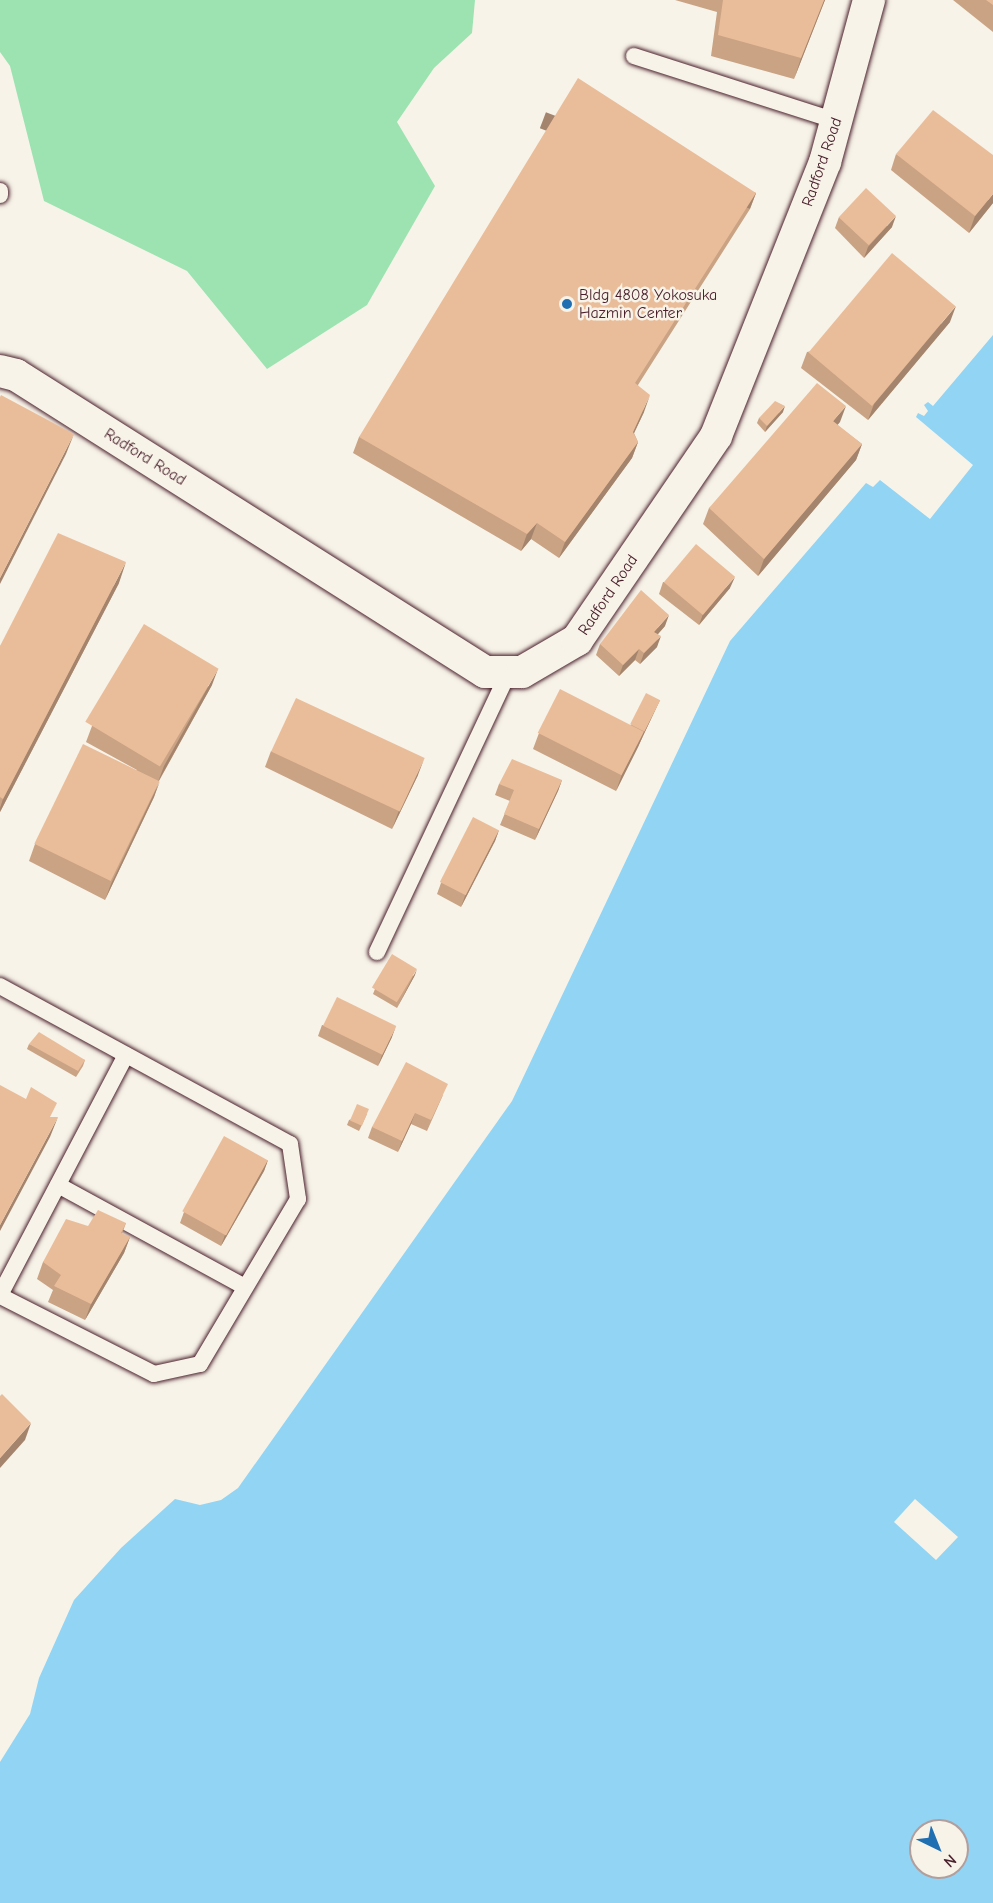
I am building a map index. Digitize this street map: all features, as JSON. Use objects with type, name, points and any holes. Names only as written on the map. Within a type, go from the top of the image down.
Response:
[{"type":"street","name":"Radford Road","points":[[0,371],[16,375],[485,672],[522,672],[577,640],[716,436],[825,162],[869,0]]},
{"type":"lane","points":[[634,56],[836,121]]},
{"type":"lane","points":[[377,952],[509,672]]},
{"type":"lane","points":[[0,986],[290,1144],[298,1199],[200,1364],[154,1374],[0,1296],[126,1055]]},
{"type":"lane","points":[[58,1185],[245,1287]]},
{"type":"green space","points":[[0,0],[475,0],[472,33],[434,68],[397,122],[435,186],[367,305],[267,369],[187,271],[44,201],[10,66],[0,52]]},
{"type":"water","points":[[993,335],[993,1903],[0,1903],[0,1762],[30,1714],[39,1678],[74,1600],[121,1548],[175,1499],[200,1505],[221,1500],[238,1488],[512,1101],[730,641],[866,483],[873,487],[880,480],[930,519],[973,465],[916,417],[918,413],[924,416],[928,411],[924,405],[928,402],[933,406]],"holes":[[[915,1499],[958,1537],[936,1560],[894,1522]]]},
{"type":"building","points":[[723,0],[824,0],[801,58],[718,35]]},
{"type":"building","name":"Bldg 4808 Yokosuka Hazmin Center","points":[[578,78],[756,193],[635,383],[650,395],[633,432],[638,442],[565,542],[537,523],[527,534],[359,437]]},
{"type":"building","points":[[933,110],[993,155],[993,194],[975,216],[896,154]]},
{"type":"building","points":[[866,188],[896,216],[869,245],[839,217]]},
{"type":"building","points":[[892,253],[956,306],[872,406],[808,353]]},
{"type":"building","points":[[817,383],[846,406],[833,421],[862,444],[764,559],[709,508]]},
{"type":"building","points":[[1,395],[74,434],[0,578],[0,397]]},
{"type":"building","points":[[775,401],[785,406],[767,426],[759,418]]},
{"type":"building","points":[[58,533],[126,562],[3,799],[0,797],[0,646]]},
{"type":"building","points":[[696,544],[735,577],[703,615],[664,582]]},
{"type":"building","points":[[641,590],[669,615],[654,632],[661,636],[644,653],[639,649],[623,665],[600,644]]},
{"type":"building","points":[[144,624],[219,669],[160,767],[85,722]]},
{"type":"building","points":[[560,689],[644,732],[622,775],[538,733]]},
{"type":"building","points":[[646,693],[660,700],[644,731],[630,724]]},
{"type":"building","points":[[296,698],[425,758],[400,811],[271,751]]},
{"type":"building","points":[[83,744],[159,781],[111,881],[34,844]]},
{"type":"building","points":[[512,759],[562,780],[539,829],[504,814],[514,790],[499,784]]},
{"type":"building","points":[[473,817],[499,830],[466,895],[440,882]]},
{"type":"building","points":[[392,954],[417,969],[397,1002],[372,987]]},
{"type":"building","points":[[337,997],[396,1026],[382,1055],[323,1026]]},
{"type":"building","points":[[39,1032],[85,1060],[78,1071],[29,1044]]},
{"type":"building","points":[[406,1062],[448,1084],[431,1120],[415,1113],[402,1141],[372,1127]]},
{"type":"building","points":[[0,1085],[26,1099],[31,1087],[57,1103],[50,1117],[58,1117],[0,1225]]},
{"type":"building","points":[[357,1104],[369,1109],[362,1126],[350,1121]]},
{"type":"building","points":[[224,1136],[268,1160],[226,1235],[182,1211]]},
{"type":"building","points":[[98,1210],[126,1223],[121,1233],[130,1237],[91,1304],[54,1286],[61,1275],[43,1262],[66,1219],[88,1226]]},
{"type":"building","points":[[2,1394],[31,1423],[0,1458],[0,1396]]},
{"type":"place","name":"Bldg 4808 Yokosuka Hazmin Center","points":[[567,304]]}]
